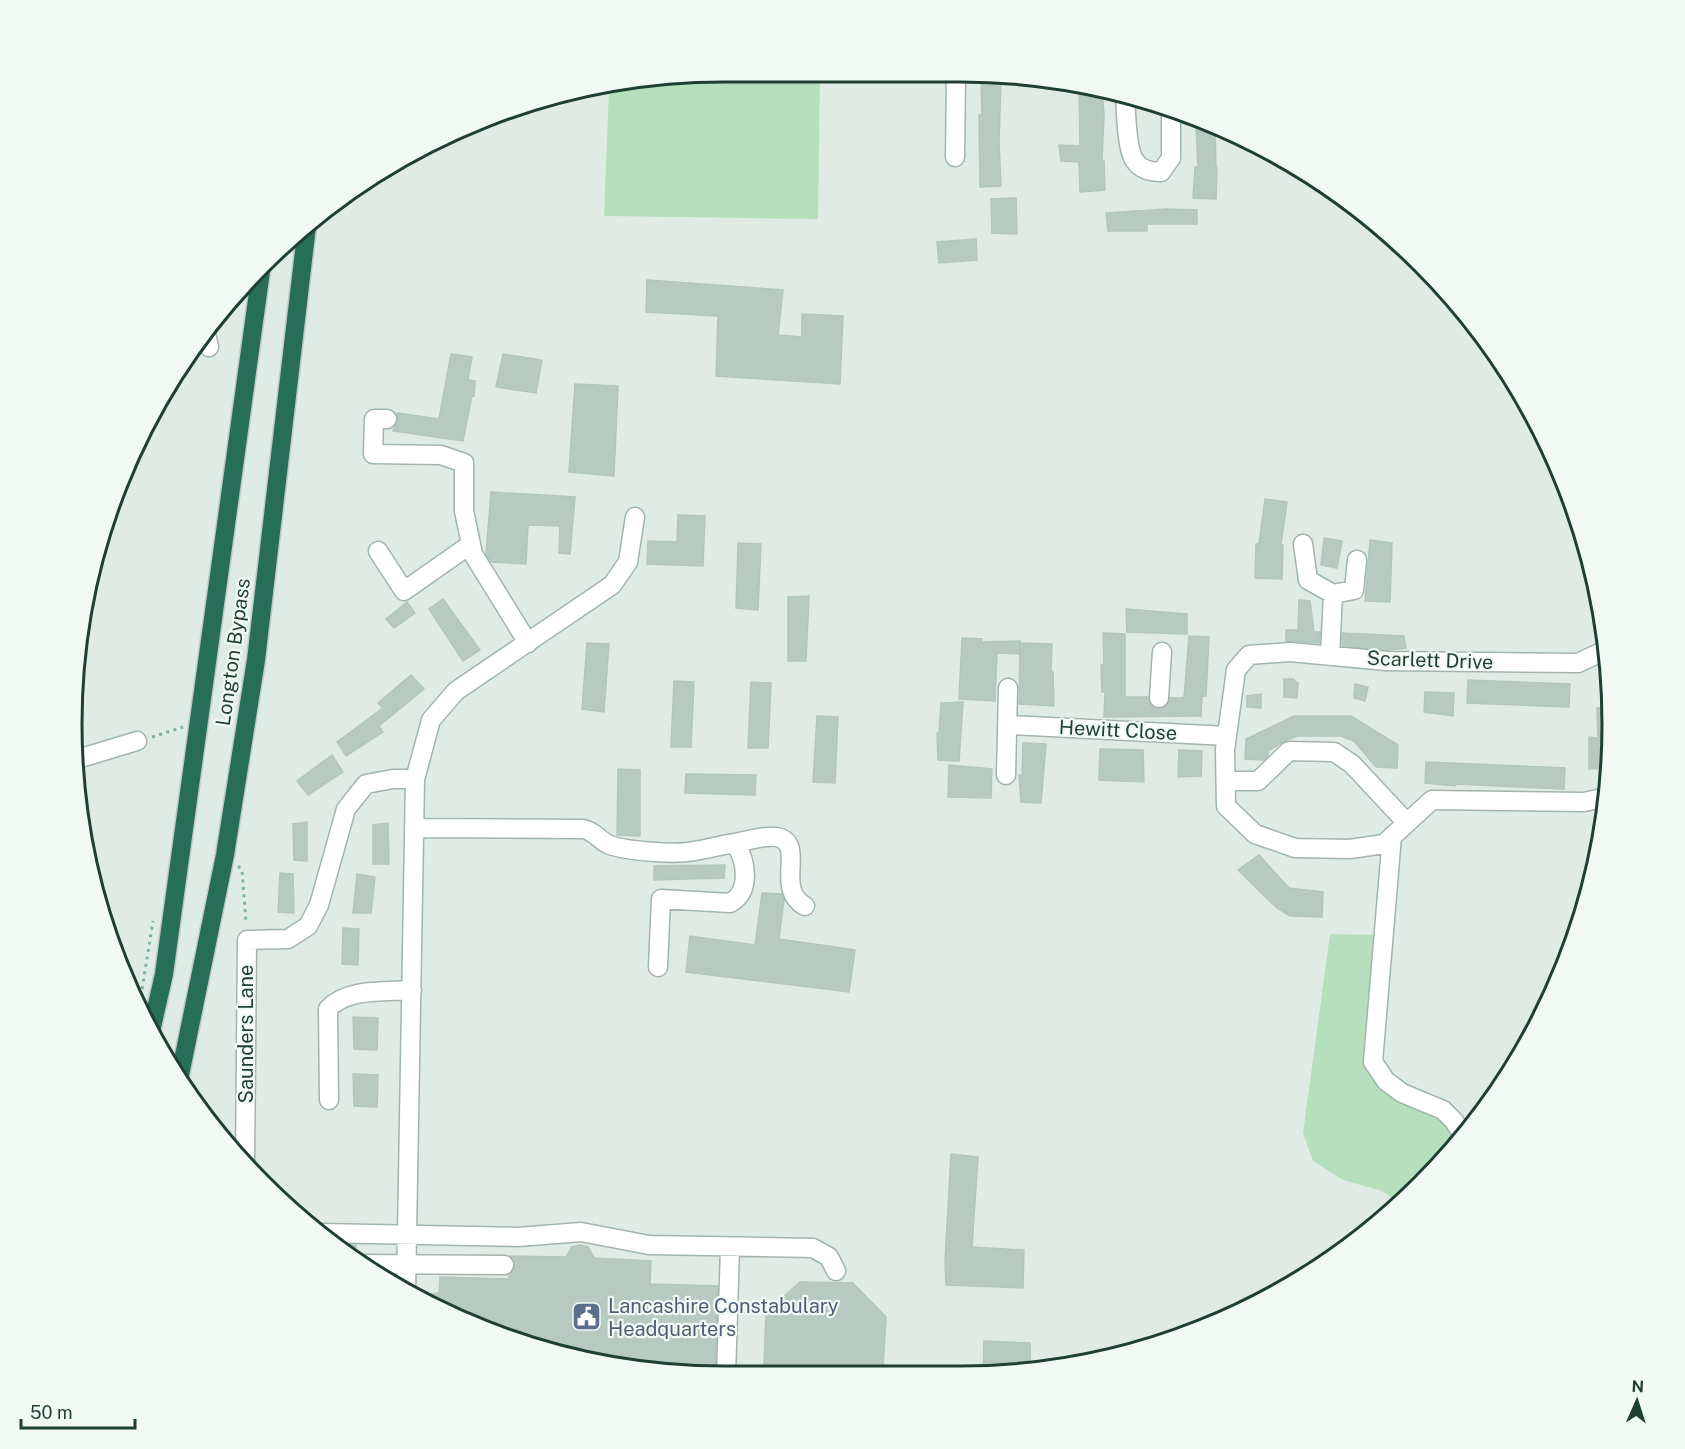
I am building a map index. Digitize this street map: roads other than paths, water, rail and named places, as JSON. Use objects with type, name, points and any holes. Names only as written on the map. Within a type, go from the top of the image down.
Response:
[{"type":"highway","name":"Longton Bypass","points":[[182,1066],[225,855],[256,660],[305,238]]},
{"type":"highway","name":"Longton Bypass","points":[[155,1019],[164,974],[259,283]]},
{"type":"street","points":[[955,157],[956,83]]},
{"type":"street","points":[[1126,104],[1129,141],[1134,161],[1148,172],[1161,172],[1171,158],[1171,118]]},
{"type":"street","points":[[387,419],[374,419],[373,454],[441,455],[464,463],[464,511],[473,555],[528,642]]},
{"type":"street","points":[[417,1287],[408,1234],[415,779],[431,720],[456,691],[612,585],[628,562],[635,517]]},
{"type":"street","points":[[378,550],[404,591],[471,544]]},
{"type":"street","points":[[1303,544],[1308,580],[1333,594],[1354,590],[1357,560]]},
{"type":"street","points":[[1330,656],[1333,594]]},
{"type":"street","points":[[1159,698],[1162,652]]},
{"type":"street","name":"Scarlett Drive","points":[[1227,736],[1236,670],[1249,655],[1290,652],[1387,661],[1578,663],[1598,654]]},
{"type":"street","points":[[1006,775],[1008,688]]},
{"type":"street","name":"Hewitt Close","points":[[1008,725],[1159,725],[1227,736]]},
{"type":"street","points":[[1227,736],[1226,806],[1255,834],[1295,848],[1350,849],[1384,844],[1432,800],[1584,802],[1598,799]]},
{"type":"street","points":[[83,752],[137,741]]},
{"type":"street","points":[[1226,781],[1258,781],[1289,751],[1334,752],[1352,764],[1407,823]]},
{"type":"street","name":"Saunders Lane","points":[[245,1151],[247,940],[288,939],[308,926],[319,905],[346,809],[366,784],[393,779],[415,779]]},
{"type":"street","points":[[414,828],[583,829],[592,831],[603,842],[611,846],[636,850],[691,852],[775,837],[785,840],[790,845],[792,893],[796,902],[805,906]]},
{"type":"street","points":[[1392,836],[1373,1062],[1386,1080],[1402,1093],[1443,1110],[1459,1129]]},
{"type":"street","points":[[658,967],[661,899],[730,903],[737,899],[741,894],[745,877],[743,857],[735,843]]},
{"type":"street","points":[[329,1100],[327,1009],[336,999],[350,995],[412,990]]},
{"type":"street","points":[[333,1233],[518,1238],[581,1232],[649,1245],[813,1248],[829,1257],[836,1271]]},
{"type":"street","points":[[726,1366],[730,1247]]},
{"type":"street","points":[[378,1264],[504,1265]]},
{"type":"street","points":[[408,1283],[413,1264]]},
{"type":"tunnel","points":[[1159,698],[1159,717]]},
{"type":"place","name":"Lancashire Constabulary Headquarters","points":[[587,1317]]}]
